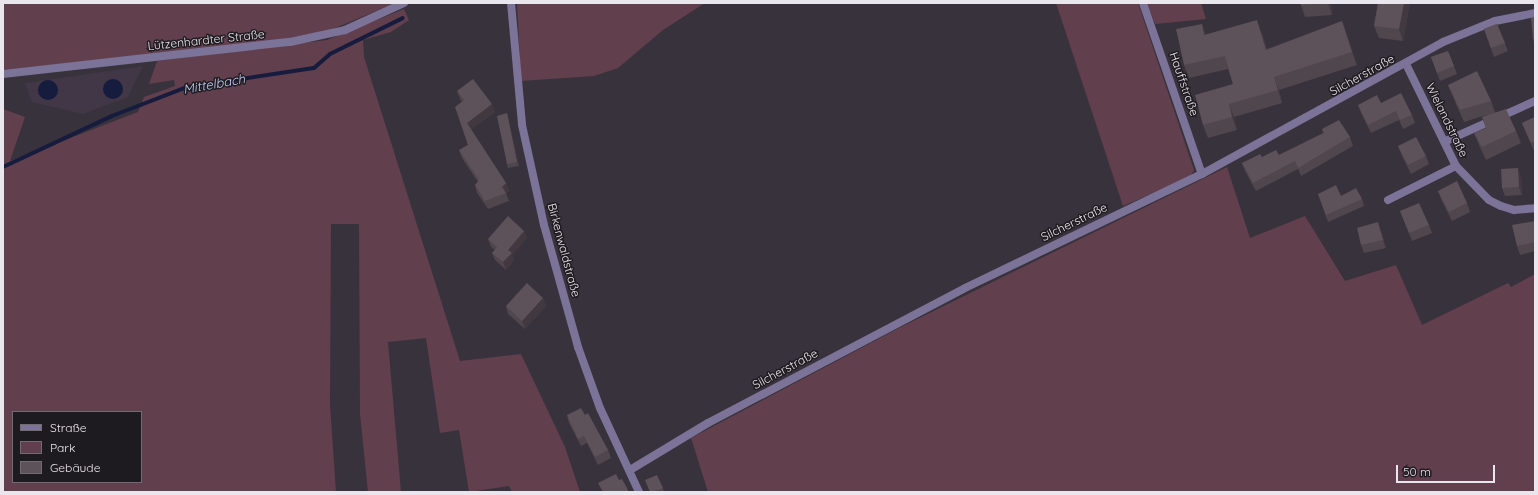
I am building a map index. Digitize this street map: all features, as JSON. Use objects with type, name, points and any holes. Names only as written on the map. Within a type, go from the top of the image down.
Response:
[{"type":"street","name":"Lützenhardter Straße","points":[[3,74],[290,42],[345,30],[404,3]]},
{"type":"street","name":"Birkenwaldstraße","points":[[511,3],[522,125],[544,225],[578,347],[600,408],[640,492]]},
{"type":"street","name":"Hauffstraße","points":[[1143,3],[1202,174]]},
{"type":"street","name":"Silcherstraße","points":[[630,470],[708,423],[965,288],[1202,174],[1474,28],[1535,13]]},
{"type":"street","name":"Wielandstraße","points":[[1406,64],[1446,141],[1456,166],[1489,200],[1514,210],[1535,208]]},
{"type":"street","points":[[1446,141],[1535,101]]},
{"type":"street","points":[[1388,200],[1456,166]]},
{"type":"shaded area","points":[[143,66],[128,97],[83,114],[32,102],[25,83]]},
{"type":"green space","points":[[3,3],[395,3],[328,31],[265,42],[3,70]]},
{"type":"green space","points":[[517,3],[705,3],[663,30],[618,68],[594,76],[521,81]]},
{"type":"green space","points":[[1056,3],[1138,3],[1194,170],[1189,178],[1123,206]]},
{"type":"green space","points":[[1147,3],[1201,3],[1206,19],[1155,24]]},
{"type":"green space","points":[[404,9],[409,20],[391,32],[363,40],[364,57],[460,361],[521,354],[565,447],[580,492],[512,492],[509,486],[469,492],[459,430],[440,433],[426,338],[388,342],[401,492],[368,492],[360,414],[359,224],[331,224],[330,405],[336,492],[3,492],[3,109],[25,117],[10,161],[138,112],[144,97],[175,86],[174,80],[149,84],[157,61],[327,40]]},
{"type":"green space","points":[[1227,167],[1250,238],[1305,216],[1345,281],[1396,265],[1422,325],[1508,283],[1511,287],[1535,274],[1535,492],[708,492],[691,438],[899,328]]},
{"type":"water","points":[[113,79],[120,82],[123,89],[120,96],[113,99],[106,96],[103,89],[106,82]]},
{"type":"water","points":[[48,80],[55,83],[58,90],[55,97],[48,100],[41,97],[38,90],[41,83]]},
{"type":"building","points":[[1301,3],[1328,3],[1301,5]]},
{"type":"building","points":[[1378,3],[1404,3],[1399,29],[1374,26]]},
{"type":"building","points":[[1531,18],[1535,18],[1535,39],[1533,39]]},
{"type":"building","points":[[1257,20],[1266,50],[1342,21],[1352,52],[1274,77],[1278,90],[1229,104],[1232,117],[1203,125],[1195,95],[1233,84],[1225,56],[1184,65],[1176,29],[1202,24],[1204,35]]},
{"type":"building","points":[[1497,24],[1505,43],[1491,48],[1484,29]]},
{"type":"building","points":[[1448,51],[1454,66],[1437,73],[1431,57]]},
{"type":"building","points":[[1477,71],[1491,101],[1460,110],[1448,85]]},
{"type":"building","points":[[473,79],[492,104],[467,123],[506,183],[502,187],[506,193],[485,201],[475,185],[479,180],[459,150],[468,145],[455,107],[464,100],[457,91]]},
{"type":"building","points":[[1401,93],[1412,115],[1400,120],[1396,111],[1368,125],[1358,105],[1377,95],[1381,103]]},
{"type":"building","points":[[1506,109],[1516,131],[1482,147],[1474,133],[1486,128],[1482,117]]},
{"type":"building","points":[[507,113],[517,162],[507,164],[497,116]]},
{"type":"building","points":[[1535,117],[1535,141],[1531,143],[1522,123]]},
{"type":"building","points":[[1339,120],[1350,137],[1298,168],[1295,161],[1253,183],[1242,163],[1260,154],[1262,157],[1276,150],[1279,155],[1324,133],[1322,129]]},
{"type":"building","points":[[1416,137],[1426,156],[1408,165],[1398,146]]},
{"type":"building","points":[[1518,168],[1519,187],[1502,188],[1501,169]]},
{"type":"building","points":[[1457,181],[1467,203],[1449,212],[1438,191]]},
{"type":"building","points":[[1336,185],[1341,196],[1356,188],[1362,199],[1326,215],[1318,194]]},
{"type":"building","points":[[1419,203],[1429,225],[1409,233],[1400,211]]},
{"type":"building","points":[[508,216],[524,231],[508,250],[512,253],[503,262],[492,253],[497,247],[488,239]]},
{"type":"building","points":[[1535,221],[1535,242],[1517,246],[1512,225]]},
{"type":"building","points":[[1378,222],[1383,240],[1361,245],[1357,228]]},
{"type":"building","points":[[527,283],[543,298],[522,321],[506,306]]},
{"type":"building","points":[[581,408],[585,415],[588,413],[608,450],[595,457],[584,436],[578,439],[567,415]]},
{"type":"building","points":[[616,474],[619,480],[622,479],[629,492],[603,492],[598,483]]},
{"type":"building","points":[[657,475],[663,488],[650,492],[645,480]]},
{"type":"waterway","name":"Mittelbach","points":[[3,167],[112,116],[187,87],[314,68],[330,54],[403,18]]}]
